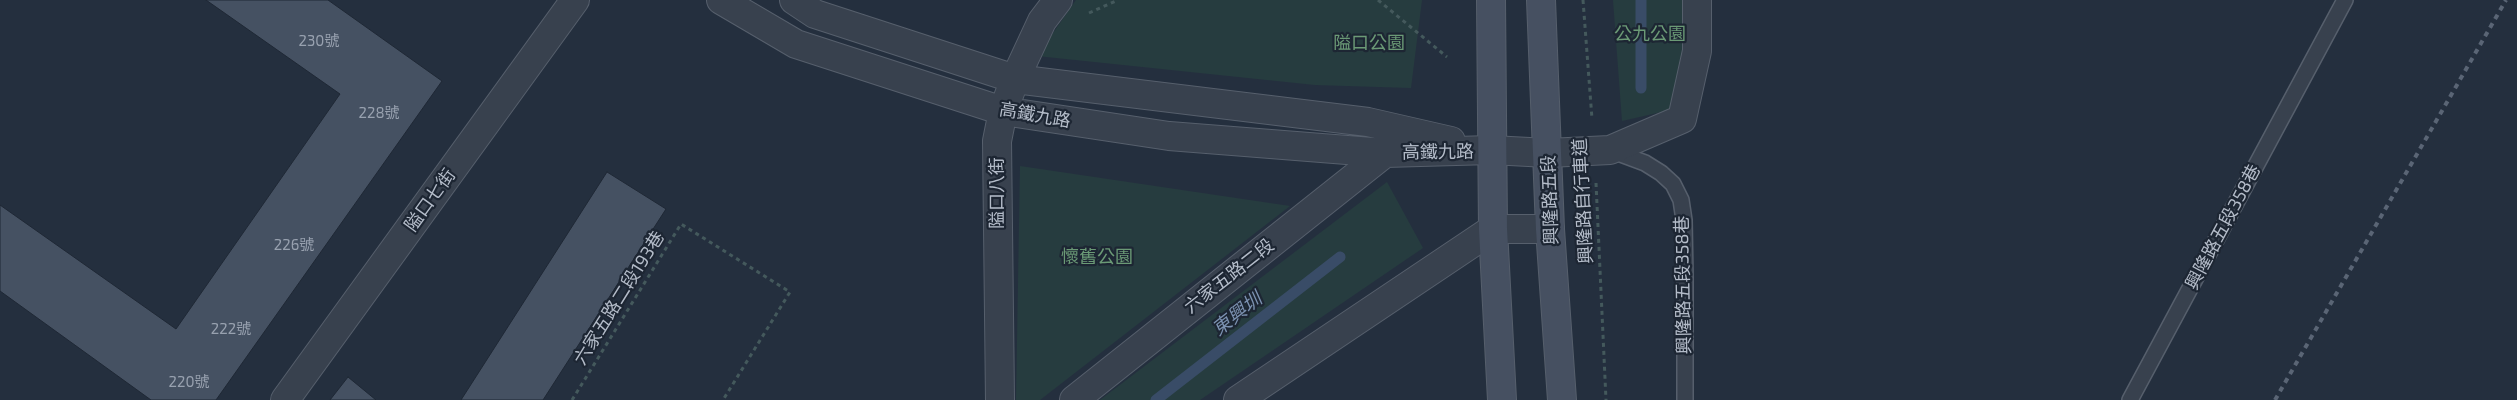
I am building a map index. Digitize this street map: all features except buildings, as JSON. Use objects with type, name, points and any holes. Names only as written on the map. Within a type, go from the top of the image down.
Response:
[{"type":"street","name":"隘口七街","points":[[286,400],[574,0]]},
{"type":"street","name":"高鐵九路","points":[[722,0],[796,44],[1003,111],[1169,136],[1385,153],[1491,150]]},
{"type":"street","name":"高鐵九路","points":[[794,0],[815,14],[1015,79],[1368,122],[1491,150]]},
{"type":"street","name":"隘口八街","points":[[1000,400],[997,141],[1003,111],[1015,79],[1042,21],[1058,0]]},
{"type":"street","points":[[1491,0],[1493,229],[1502,400]]},
{"type":"street","name":"興隆路五段","points":[[1541,0],[1550,228],[1562,400]]},
{"type":"street","points":[[1491,150],[1548,153],[1602,150],[1682,119],[1697,51],[1698,0]]},
{"type":"street","name":"六家五路二段","points":[[1074,400],[1385,153]]},
{"type":"street","points":[[1238,400],[1493,229],[1550,228]]},
{"type":"lane","name":"興隆路五段358巷","points":[[2130,400],[2345,0]]},
{"type":"lane","name":"興隆路五段358巷","points":[[1602,150],[1645,164],[1661,173],[1673,184],[1681,200],[1684,220],[1685,400]]},
{"type":"path","points":[[1085,15],[1118,0]]},
{"type":"path","points":[[1378,0],[1447,57]]},
{"type":"path","name":"興隆路自行車道","points":[[1583,0],[1602,150],[1606,400]]},
{"type":"path","name":"六家五路二段193巷","points":[[572,400],[680,224],[790,292],[723,400]]},
{"type":"green space","name":"隘口公園","points":[[1076,0],[1422,0],[1411,88],[1315,85],[1037,56]]},
{"type":"green space","name":"公九公園","points":[[1613,0],[1684,0],[1684,45],[1670,110],[1622,121]]},
{"type":"green space","name":"懷舊公園","points":[[1020,166],[1290,206],[1040,400],[1016,400]]},
{"type":"green space","points":[[1387,182],[1423,248],[1200,400],[1100,400]]},
{"type":"waterway","name":"東興圳","points":[[1641,0],[1641,88]]},
{"type":"waterway","name":"東興圳","points":[[1156,400],[1340,257]]},
{"type":"railway","points":[[2275,400],[2506,0]]}]
